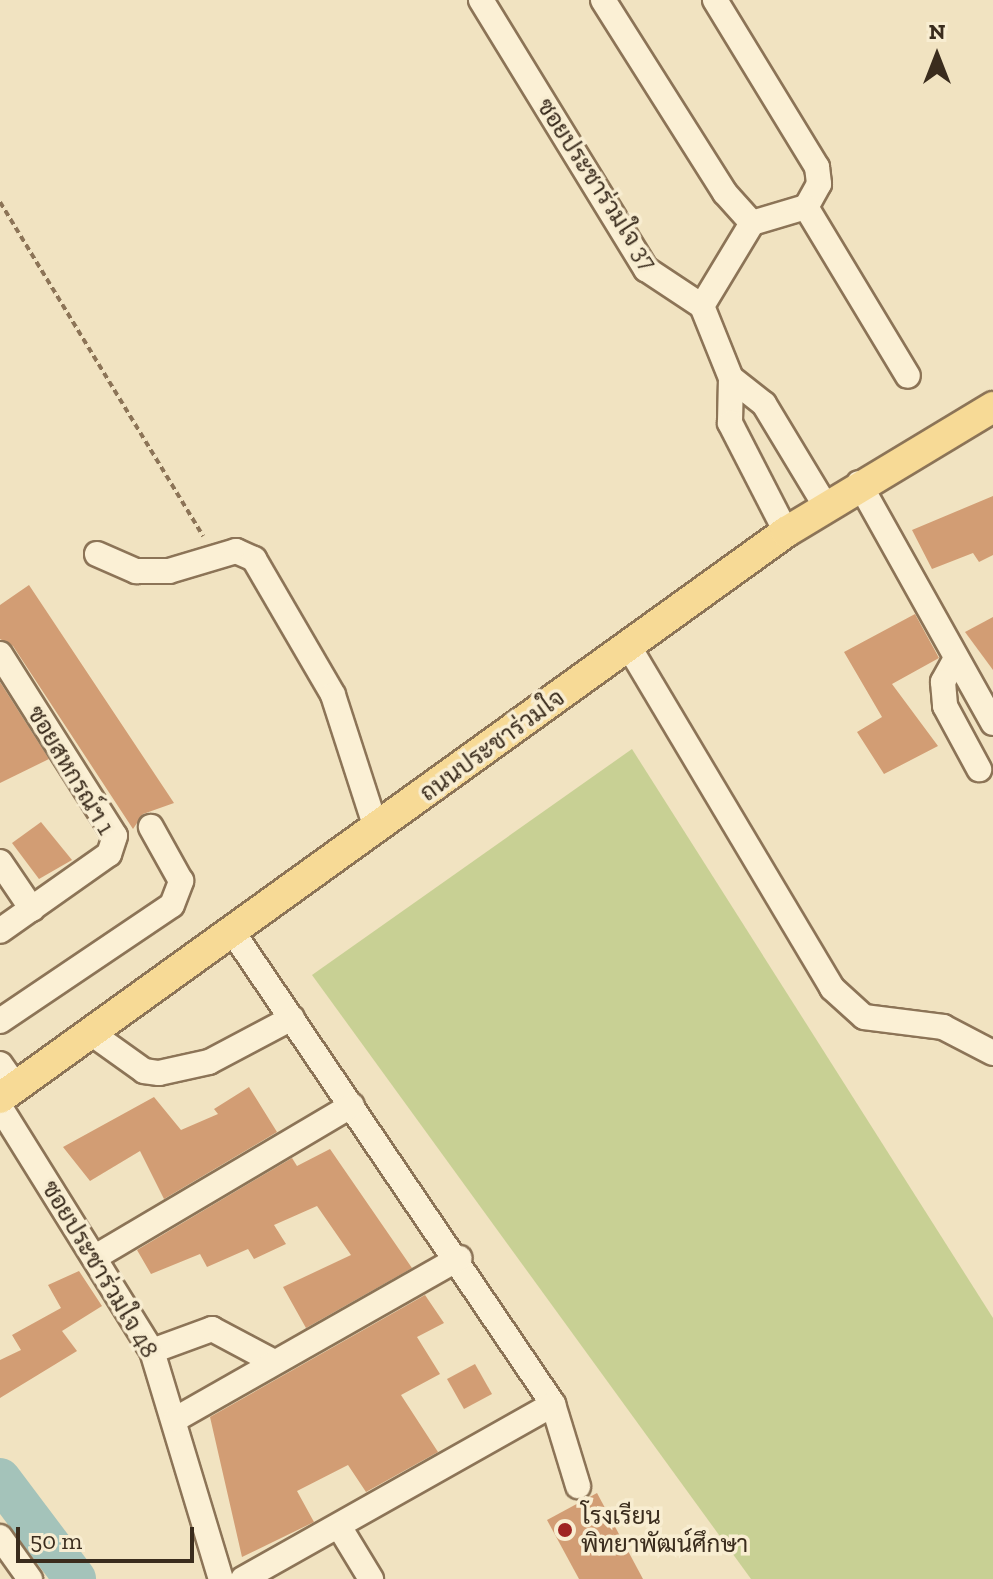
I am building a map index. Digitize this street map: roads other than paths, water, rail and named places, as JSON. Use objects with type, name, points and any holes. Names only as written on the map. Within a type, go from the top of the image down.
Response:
[{"type":"main road","name":"ถนนประชาร่วมใจ","points":[[4,1089],[91,1033],[825,505],[993,407]]},
{"type":"street","name":"ซอยประชาร่วมใจ 37","points":[[481,0],[646,269],[702,306]]},
{"type":"street","points":[[603,0],[725,193],[752,223]]},
{"type":"street","points":[[715,0],[817,167],[819,184],[806,207],[752,223],[702,306],[731,378],[730,423],[786,532]]},
{"type":"street","points":[[806,207],[908,376]]},
{"type":"street","points":[[731,378],[764,404],[825,505]]},
{"type":"street","points":[[859,483],[955,660],[993,723]]},
{"type":"street","points":[[97,554],[136,571],[169,571],[214,555],[236,551],[254,559],[333,695],[376,828]]},
{"type":"street","points":[[629,647],[832,988],[864,1017],[943,1027],[993,1053]]},
{"type":"street","name":"ซอยสหกรณ์ฯ 1","points":[[0,654],[113,830],[114,846],[32,909]]},
{"type":"street","points":[[955,660],[943,682],[945,706],[979,769]]},
{"type":"street","points":[[0,1021],[172,905],[181,881],[151,827]]},
{"type":"street","points":[[0,862],[32,909],[0,931]]},
{"type":"street","points":[[232,931],[459,1258],[553,1404],[578,1486]]},
{"type":"street","points":[[91,1033],[144,1071],[159,1073],[209,1062],[292,1018]]},
{"type":"street","name":"ซอยประชาร่วมใจ 48","points":[[4,1089],[152,1351],[176,1419],[215,1577]]},
{"type":"street","points":[[97,1256],[352,1105]]},
{"type":"street","points":[[176,1419],[459,1258]]},
{"type":"street","points":[[152,1351],[212,1329],[274,1362]]},
{"type":"street","points":[[243,1579],[340,1528],[553,1404]]},
{"type":"street","points":[[340,1528],[371,1579]]},
{"type":"street","points":[[0,1537],[30,1579]]},
{"type":"waterway","points":[[0,1479],[75,1579]]},
{"type":"place","name":"โรงเรียน พิทยาพัฒน์ศึกษา","points":[[565,1530]]}]
